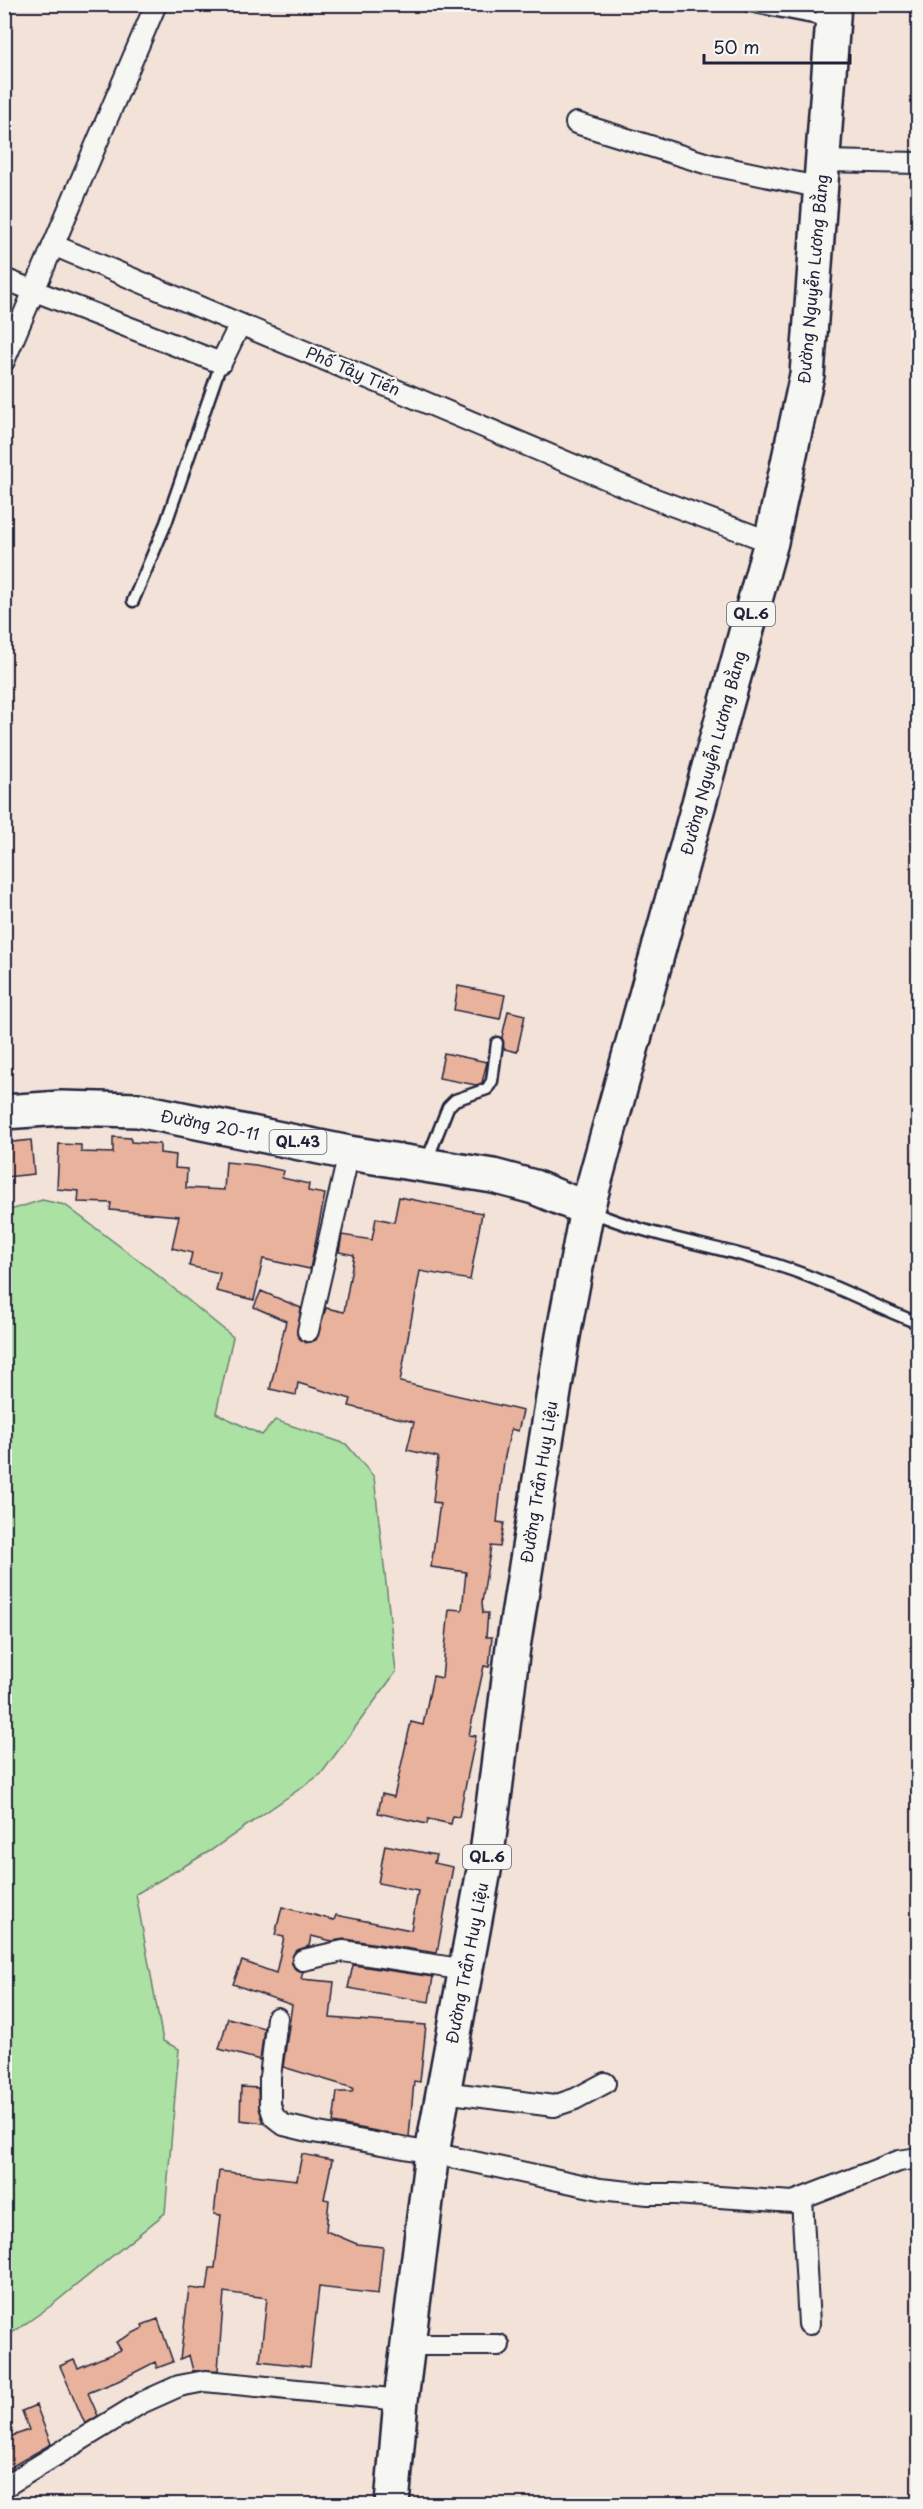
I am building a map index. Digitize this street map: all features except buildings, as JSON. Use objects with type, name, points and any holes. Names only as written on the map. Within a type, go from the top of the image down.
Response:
[{"type":"highway","name":"Đường Nguyễn Lương Bằng","points":[[587,1209],[771,542],[807,375],[834,13]]},
{"type":"highway","name":"Đường 20-11","points":[[4,1112],[61,1108],[138,1110],[349,1152],[493,1176],[534,1187],[587,1209]]},
{"type":"highway","name":"Đường Trần Huy Liệu","points":[[392,2505],[400,2400],[432,2153],[488,1854],[513,1647],[562,1336],[587,1209]]},
{"type":"street","points":[[4,361],[156,4]]},
{"type":"street","points":[[576,123],[708,164],[823,175],[918,163]]},
{"type":"street","name":"Phố Tây Tiến","points":[[53,244],[647,496],[771,542]]},
{"type":"street","points":[[4,279],[221,363],[240,324]]},
{"type":"street","points":[[308,1331],[349,1152]]},
{"type":"street","points":[[303,1960],[343,1951],[466,1970]]},
{"type":"street","points":[[277,2018],[270,2077],[270,2105],[274,2117],[284,2125],[313,2132],[432,2153],[600,2189],[793,2202],[899,2161],[918,2158]]},
{"type":"street","points":[[443,2092],[554,2106],[575,2099],[605,2083]]},
{"type":"street","points":[[802,2199],[809,2324]]},
{"type":"street","points":[[407,2345],[499,2345]]},
{"type":"street","points":[[4,2487],[141,2403],[178,2386],[205,2381],[400,2400]]},
{"type":"lane","points":[[741,4],[834,13]]},
{"type":"lane","points":[[133,601],[166,523],[221,363]]},
{"type":"lane","points":[[425,1166],[448,1107],[455,1100],[487,1089],[492,1081],[497,1043]]},
{"type":"lane","points":[[587,1209],[643,1231],[723,1250],[800,1273],[882,1310],[918,1323]]},
{"type":"green space","points":[[42,1200],[65,1205],[150,1269],[233,1337],[216,1413],[262,1435],[275,1420],[346,1444],[374,1477],[396,1672],[321,1774],[210,1851],[136,1894],[163,2041],[179,2049],[165,2213],[52,2305],[5,2338],[4,1212]]}]
